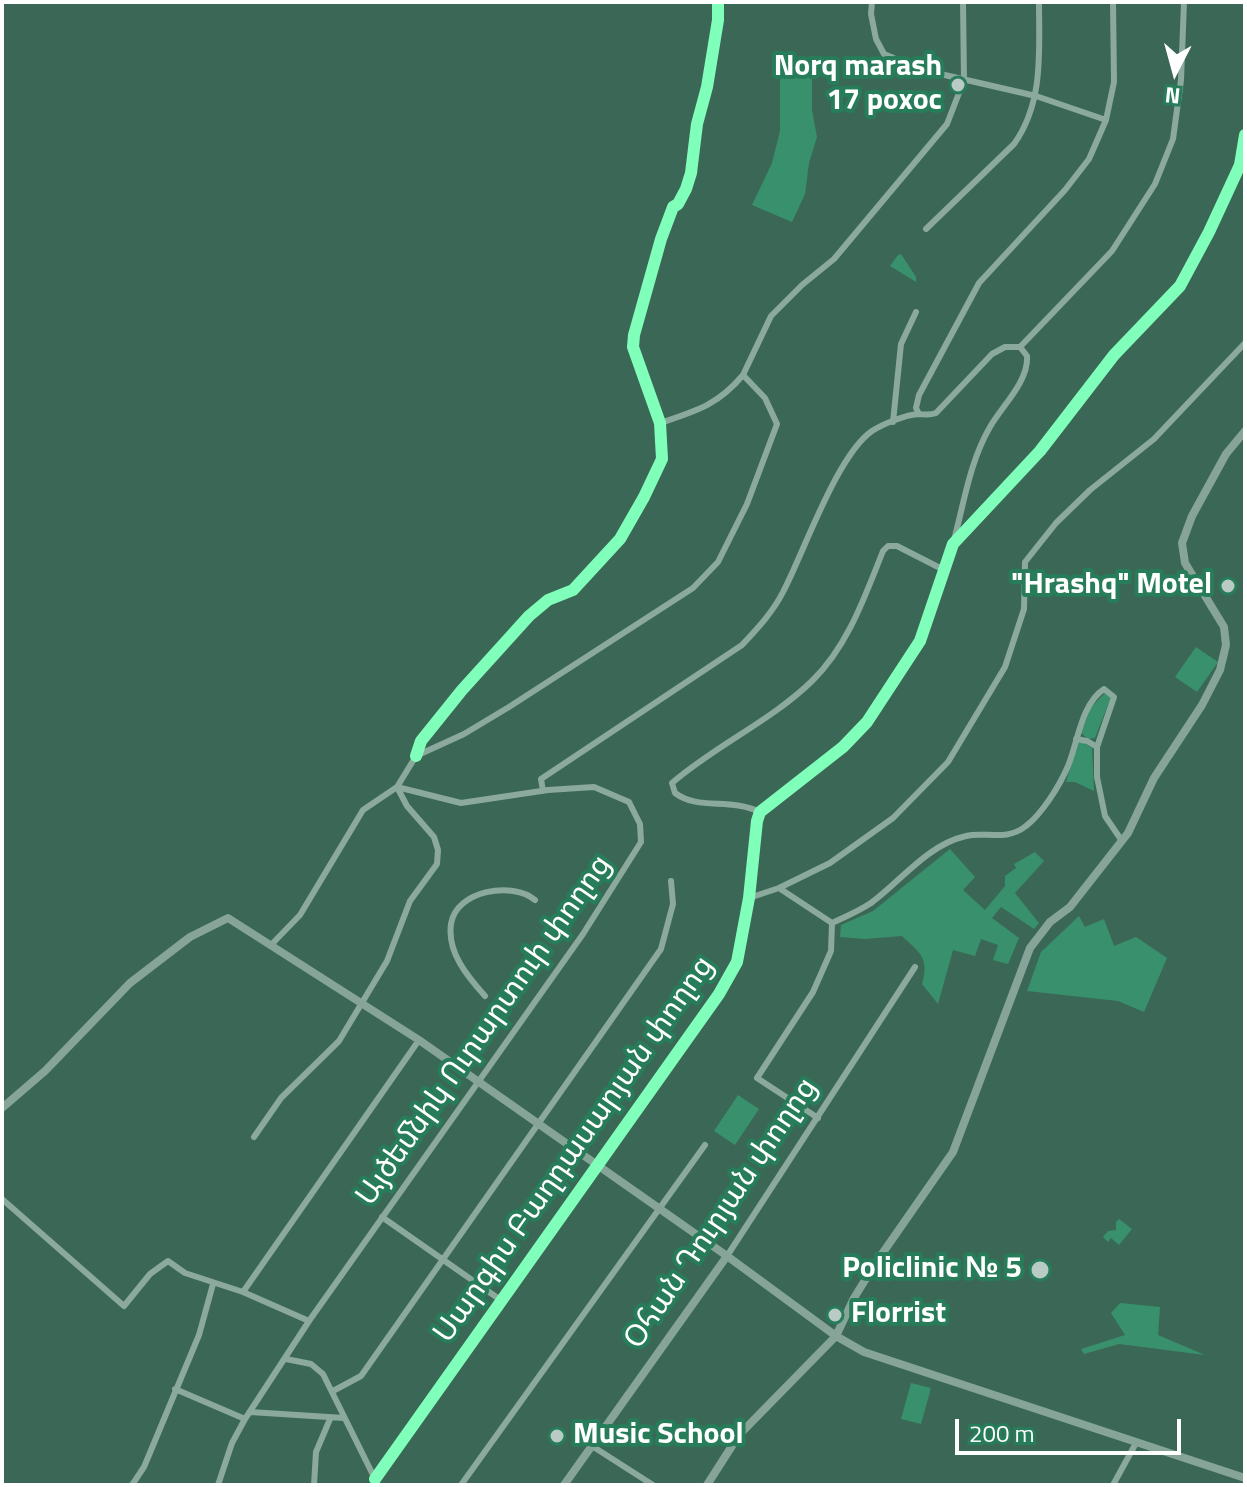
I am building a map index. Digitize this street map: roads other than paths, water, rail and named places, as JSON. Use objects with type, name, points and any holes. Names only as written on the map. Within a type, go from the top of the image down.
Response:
[{"type":"main road","points":[[707,1485],[739,1435],[836,1336],[875,1264],[953,1152],[1030,948],[1050,922],[1070,907],[1122,841],[1154,778],[1202,705],[1223,663],[1226,645],[1224,627],[1185,563],[1182,543],[1192,516],[1226,454],[1245,431]]},
{"type":"main road","points":[[2,1108],[45,1071],[130,983],[190,937],[228,918],[419,1040],[836,1336],[871,1355],[1245,1478]]},
{"type":"main road","name":"Օհան Դուրյան փողոց","points":[[564,1485],[727,1256]]},
{"type":"street","points":[[271,945],[300,915],[363,810],[397,787],[416,756],[421,741],[462,690],[529,616],[548,600],[573,590],[620,539],[662,459],[660,423],[633,347],[634,335],[661,239],[691,173],[697,124],[707,87],[718,20],[718,2]]},
{"type":"street","points":[[872,2],[876,39],[884,54],[923,70],[1036,96],[1106,120]]},
{"type":"street","points":[[660,423],[708,407],[743,375],[771,316],[834,259],[947,124],[964,80],[963,2]]},
{"type":"street","points":[[926,229],[1021,134],[1036,96],[1039,2]]},
{"type":"street","points":[[919,414],[916,405],[919,395],[979,283],[1065,190],[1089,159],[1106,120],[1114,82],[1113,2]]},
{"type":"street","points":[[1020,347],[1112,251],[1155,184],[1173,139],[1181,80],[1184,2]]},
{"type":"street","points":[[953,544],[1040,451],[1114,355],[1180,286],[1240,165],[1245,135]]},
{"type":"street","points":[[893,422],[901,344],[916,312]]},
{"type":"street","points":[[749,898],[779,888],[830,863],[893,818],[948,762],[1005,667],[1024,609],[1025,562],[1056,523],[1090,490],[1154,439],[1245,343]]},
{"type":"street","points":[[397,787],[461,803],[543,791],[541,779],[742,645],[764,621],[782,595],[855,446],[874,430],[893,422],[938,412],[996,351],[1009,346],[1020,347],[1027,356],[1026,369],[989,428],[978,452],[953,544],[920,641],[867,722],[843,747],[760,812],[729,802],[688,802],[672,789],[674,781],[773,713],[813,680],[847,636],[883,551],[888,546],[897,546],[944,570]]},
{"type":"street","points":[[416,756],[464,734],[509,707],[693,588],[718,562],[747,504],[777,424],[765,398],[743,375]]},
{"type":"street","points":[[832,923],[869,905],[936,850],[966,836],[997,837],[1025,827],[1054,792],[1068,765],[1087,709],[1100,691],[1108,690],[1114,694],[1114,699],[1097,747],[1097,777],[1105,816],[1122,841]]},
{"type":"street","points":[[1076,739],[1097,747]]},
{"type":"street","points":[[254,1137],[281,1098],[339,1041],[387,961],[410,901],[437,864],[438,850],[434,837],[407,806],[397,787]]},
{"type":"street","name":"Այծեմնիկ Ուրարտուի փողոց","points":[[218,1485],[232,1443],[309,1321],[583,934],[641,842],[640,824],[629,802],[594,787],[543,791]]},
{"type":"street","name":"Սարգիս Բաղդասարյան փողոց","points":[[377,1482],[719,994],[737,962],[760,812]]},
{"type":"street","points":[[333,1391],[361,1376],[661,949],[673,904],[671,881]]},
{"type":"street","points":[[779,888],[832,923]]},
{"type":"street","points":[[485,996],[457,960],[451,936],[453,916],[469,900],[495,891],[516,890],[535,900]]},
{"type":"street","points":[[818,1118],[757,1078],[813,992],[831,951],[832,923]]},
{"type":"street","name":"Օհան Դուրյան փողոց","points":[[727,1256],[915,967]]},
{"type":"street","points":[[243,1292],[419,1040]]},
{"type":"street","points":[[461,1485],[705,1145]]},
{"type":"street","points":[[2,1199],[124,1306],[150,1274],[168,1261],[185,1273],[243,1292],[309,1321]]},
{"type":"street","points":[[382,1217],[502,1301]]},
{"type":"street","points":[[132,1485],[144,1467],[203,1326],[213,1284]]},
{"type":"street","points":[[286,1359],[318,1368],[333,1391],[377,1482]]},
{"type":"street","points":[[175,1389],[247,1416],[344,1418]]},
{"type":"street","points":[[314,1485],[316,1452],[330,1419]]},
{"type":"street","points":[[1113,1485],[1136,1443]]},
{"type":"street","points":[[592,1446],[653,1485]]},
{"type":"place","name":"Norq marash 17 poxoc","points":[[958,85]]},
{"type":"place","name":"\"Hrashq\" Motel","points":[[1228,586]]},
{"type":"place","name":"Policlinic № 5","points":[[1040,1270]]},
{"type":"place","name":"Florrist","points":[[835,1315]]},
{"type":"place","name":"Music School","points":[[557,1436]]}]
